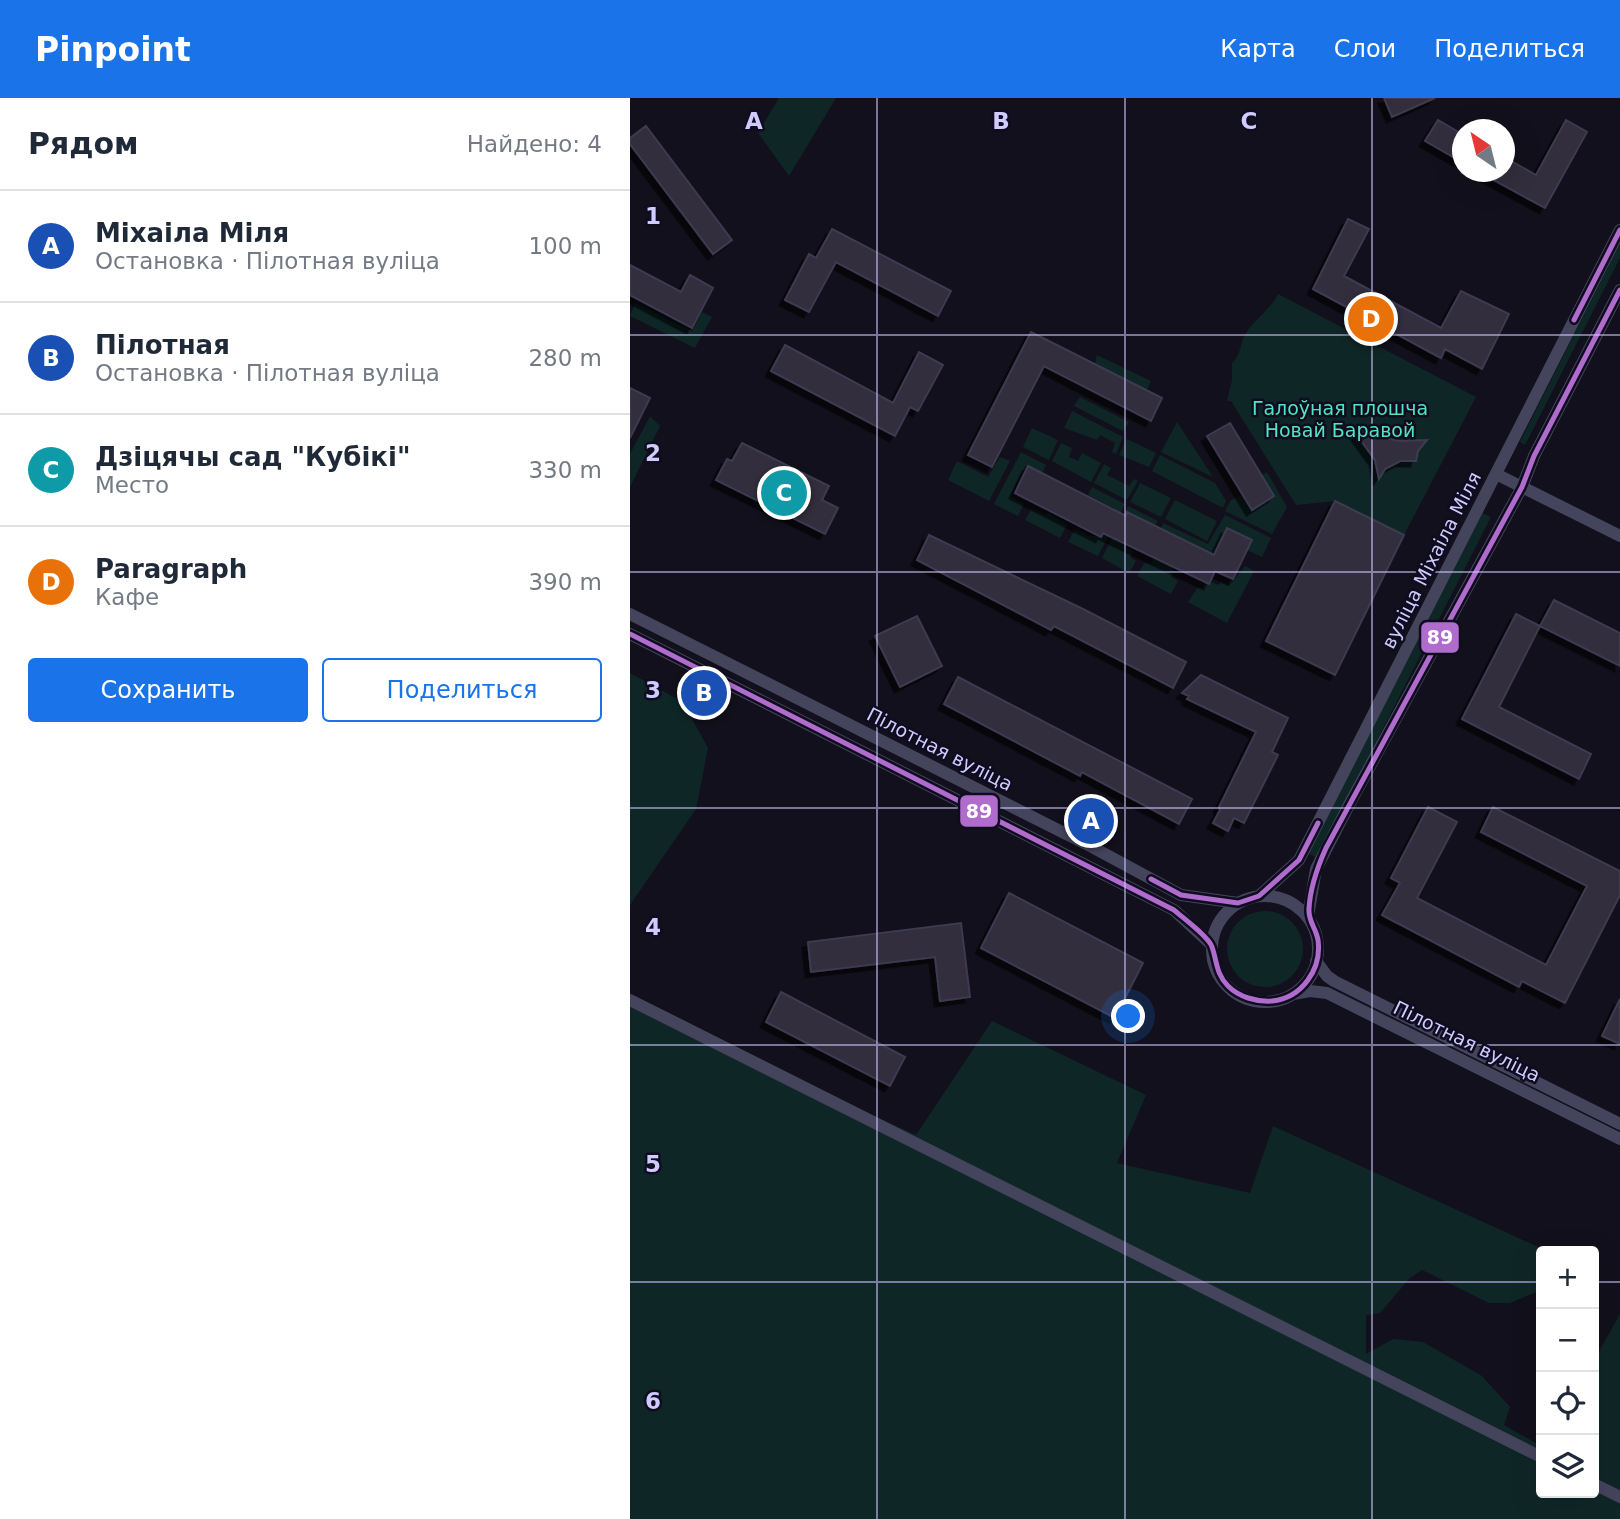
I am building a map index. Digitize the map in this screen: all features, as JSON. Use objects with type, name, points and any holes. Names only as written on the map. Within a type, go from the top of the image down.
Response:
[{"type":"street","name":"вуліца Міхаіла Міля","points":[[1259,896],[1299,860],[1620,230]]},
{"type":"street","points":[[1308,916],[1316,869],[1522,487],[1534,456],[1620,290]]},
{"type":"street","points":[[1496,474],[1620,536]]},
{"type":"street","name":"Пілотная вуліца","points":[[630,614],[1092,847],[1181,895],[1238,903]]},
{"type":"street","name":"Пілотная вуліца","points":[[630,634],[1174,910],[1212,945]]},
{"type":"street","points":[[1259,896],[1286,900],[1308,916],[1316,933],[1318,951],[1306,983],[1293,994],[1262,1002],[1245,998],[1231,989],[1220,977],[1214,962],[1212,945],[1220,922],[1238,903],[1259,896]]},
{"type":"street","name":"Пілотная вуліца","points":[[1316,961],[1334,981],[1620,1124]]},
{"type":"street","name":"Пілотная вуліца","points":[[1293,994],[1310,991],[1326,993],[1620,1139]]},
{"type":"street","points":[[630,1000],[1536,1454]]},
{"type":"street","points":[[1599,1486],[1620,1497]]},
{"type":"green space","points":[[779,98],[836,98],[789,176],[758,133]]},
{"type":"green space","points":[[1620,243],[1620,258],[1525,445],[1520,442]]},
{"type":"green space","name":"Галоўная плошча Новай Баравой","points":[[1278,294],[1476,397],[1404,535],[1335,501],[1296,505],[1231,401],[1227,401],[1232,380],[1232,363],[1244,337]]},
{"type":"green space","points":[[635,303],[692,331],[702,312],[712,317],[695,348],[630,316]]},
{"type":"green space","points":[[1097,355],[1151,381],[1147,390],[1095,364]]},
{"type":"green space","points":[[1080,397],[1129,422],[1123,431],[1074,406]]},
{"type":"green space","points":[[1072,411],[1123,437],[1116,454],[1112,452],[1115,443],[1100,435],[1097,440],[1064,428]]},
{"type":"green space","points":[[650,416],[660,426],[630,487],[630,454]]},
{"type":"green space","points":[[1177,422],[1213,477],[1161,452]]},
{"type":"green space","points":[[1032,428],[1058,440],[1049,460],[1023,447]]},
{"type":"green space","points":[[1127,439],[1156,453],[1149,467],[1119,455]]},
{"type":"green space","points":[[1061,443],[1072,448],[1069,457],[1078,461],[1082,453],[1101,463],[1091,482],[1052,461]]},
{"type":"green space","points":[[1021,452],[1046,465],[1042,473],[1025,466],[1010,496],[1024,504],[1018,516],[994,504]]},
{"type":"green space","points":[[1160,455],[1215,483],[1226,501],[1223,508],[1152,471]]},
{"type":"green space","points":[[1000,457],[1010,461],[989,501],[948,480],[957,461],[988,477]]},
{"type":"green space","points":[[1104,464],[1111,468],[1107,475],[1129,486],[1134,479],[1138,481],[1127,500],[1094,483]]},
{"type":"green space","points":[[1267,472],[1287,507],[1272,534],[1225,511],[1231,500],[1243,495],[1274,496],[1262,475]]},
{"type":"green space","points":[[1140,483],[1171,498],[1161,517],[1130,502]]},
{"type":"green space","points":[[1092,487],[1125,504],[1098,556],[1068,542],[1075,529],[1089,536],[1101,536],[1115,509],[1088,495]]},
{"type":"green space","points":[[1175,500],[1217,521],[1207,541],[1165,519]]},
{"type":"green space","points":[[1128,506],[1158,521],[1155,526],[1127,513],[1115,539],[1133,551],[1130,557],[1136,561],[1129,573],[1102,558]]},
{"type":"green space","points":[[1032,508],[1046,515],[1048,513],[1067,525],[1060,538],[1025,520]]},
{"type":"green space","points":[[1481,512],[1491,517],[1317,858],[1307,853]]},
{"type":"green space","points":[[1225,515],[1271,538],[1262,557],[1247,550],[1214,555],[1161,528],[1163,523],[1208,544]]},
{"type":"green space","points":[[1153,557],[1175,568],[1171,577],[1178,581],[1171,594],[1137,576],[1145,562],[1152,564]]},
{"type":"green space","points":[[1245,566],[1254,571],[1227,623],[1188,602],[1198,587],[1202,588],[1205,583],[1219,585],[1221,582],[1229,586]]},
{"type":"green space","points":[[630,673],[683,702],[708,748],[696,809],[630,905]]},
{"type":"green space","points":[[1265,911],[1280,914],[1292,922],[1300,934],[1303,949],[1300,964],[1292,976],[1280,984],[1265,987],[1250,984],[1238,976],[1230,964],[1227,949],[1230,934],[1238,922],[1250,914]]},
{"type":"green space","points":[[630,1005],[916,1135],[992,1021],[1146,1095],[1117,1163],[1250,1193],[1273,1126],[1536,1246],[1536,1292],[1510,1303],[1489,1303],[1422,1270],[1410,1278],[1380,1313],[1366,1315],[1366,1354],[1393,1339],[1423,1342],[1482,1376],[1510,1407],[1504,1425],[1536,1443],[1536,1498],[1599,1498],[1599,1351],[1620,1314],[1620,1519],[630,1519]]},
{"type":"building","points":[[1384,98],[1435,98],[1392,117]]},
{"type":"building","points":[[1438,120],[1452,128],[1452,156],[1425,141]]},
{"type":"building","points":[[1566,120],[1587,132],[1545,208],[1497,182],[1515,182],[1515,163],[1536,175]]},
{"type":"building","points":[[646,126],[732,240],[713,254],[630,144],[630,138]]},
{"type":"building","points":[[1348,219],[1369,229],[1344,276],[1441,328],[1461,291],[1509,314],[1482,369],[1445,349],[1441,358],[1313,289]]},
{"type":"building","points":[[832,229],[951,291],[938,316],[836,262],[809,312],[785,300],[809,254],[816,258]]},
{"type":"building","points":[[630,265],[681,292],[690,275],[713,288],[692,328],[630,295]]},
{"type":"building","points":[[1031,332],[1162,398],[1151,421],[1044,366],[992,467],[968,455]]},
{"type":"building","points":[[785,345],[893,403],[919,352],[943,365],[918,411],[910,407],[895,436],[771,371]]},
{"type":"building","points":[[630,388],[650,398],[630,438]]},
{"type":"building","points":[[1230,423],[1274,496],[1252,510],[1207,436]]},
{"type":"building","points":[[1351,427],[1367,431],[1378,429],[1385,438],[1400,441],[1427,440],[1418,451],[1416,461],[1400,461],[1385,469],[1379,479],[1375,460]]},
{"type":"building","points":[[742,443],[829,486],[822,500],[838,508],[825,534],[716,480],[727,459],[732,461]]},
{"type":"building","points":[[1028,466],[1126,516],[1127,512],[1214,555],[1227,528],[1252,540],[1233,579],[1215,571],[1209,584],[1103,533],[1101,537],[1015,493]]},
{"type":"building","points":[[1335,501],[1404,535],[1335,675],[1266,641]]},
{"type":"building","points":[[929,535],[1186,662],[1173,688],[1054,626],[1051,630],[917,560]]},
{"type":"building","points":[[1554,600],[1620,633],[1620,666],[1540,626]]},
{"type":"building","points":[[1516,614],[1540,626],[1499,707],[1591,754],[1579,779],[1462,719]]},
{"type":"building","points":[[917,616],[942,666],[900,687],[875,636]]},
{"type":"building","points":[[1201,675],[1288,718],[1272,752],[1278,755],[1244,823],[1234,818],[1228,831],[1213,823],[1256,732],[1187,699],[1189,696],[1182,693]]},
{"type":"building","points":[[958,677],[1192,799],[1179,824],[1082,772],[1080,776],[944,704]]},
{"type":"building","points":[[1428,807],[1457,822],[1417,898],[1546,965],[1587,886],[1481,832],[1493,807],[1620,871],[1620,895],[1565,1003],[1522,981],[1519,987],[1382,915],[1400,883],[1391,878]]},
{"type":"building","points":[[1009,893],[1143,963],[1115,1018],[981,948]]},
{"type":"building","points":[[961,923],[970,997],[940,1001],[935,957],[811,972],[808,942]]},
{"type":"building","points":[[781,992],[905,1057],[890,1086],[766,1022]]},
{"type":"building","points":[[1620,999],[1620,1044],[1602,1036]]},
{"type":"transit line","name":"89","points":[[1574,320],[1620,230]]},
{"type":"transit line","name":"89","points":[[630,634],[1174,910],[1210,943],[1221,977],[1232,990],[1254,1000],[1283,999],[1301,988],[1317,961],[1318,940],[1309,909],[1314,878],[1326,848],[1522,487],[1534,456],[1620,290]]},
{"type":"transit line","name":"89","points":[[1151,879],[1181,895],[1238,903],[1259,896],[1299,860],[1318,823]]},
{"type":"place","name":"Paragraph","points":[[1371,319]]},
{"type":"place","name":"Дзіцячы сад \"Кубікі\"","points":[[784,493]]},
{"type":"place","name":"Пілотная","points":[[704,693]]},
{"type":"place","name":"Міхаіла Міля","points":[[1091,821]]}]
